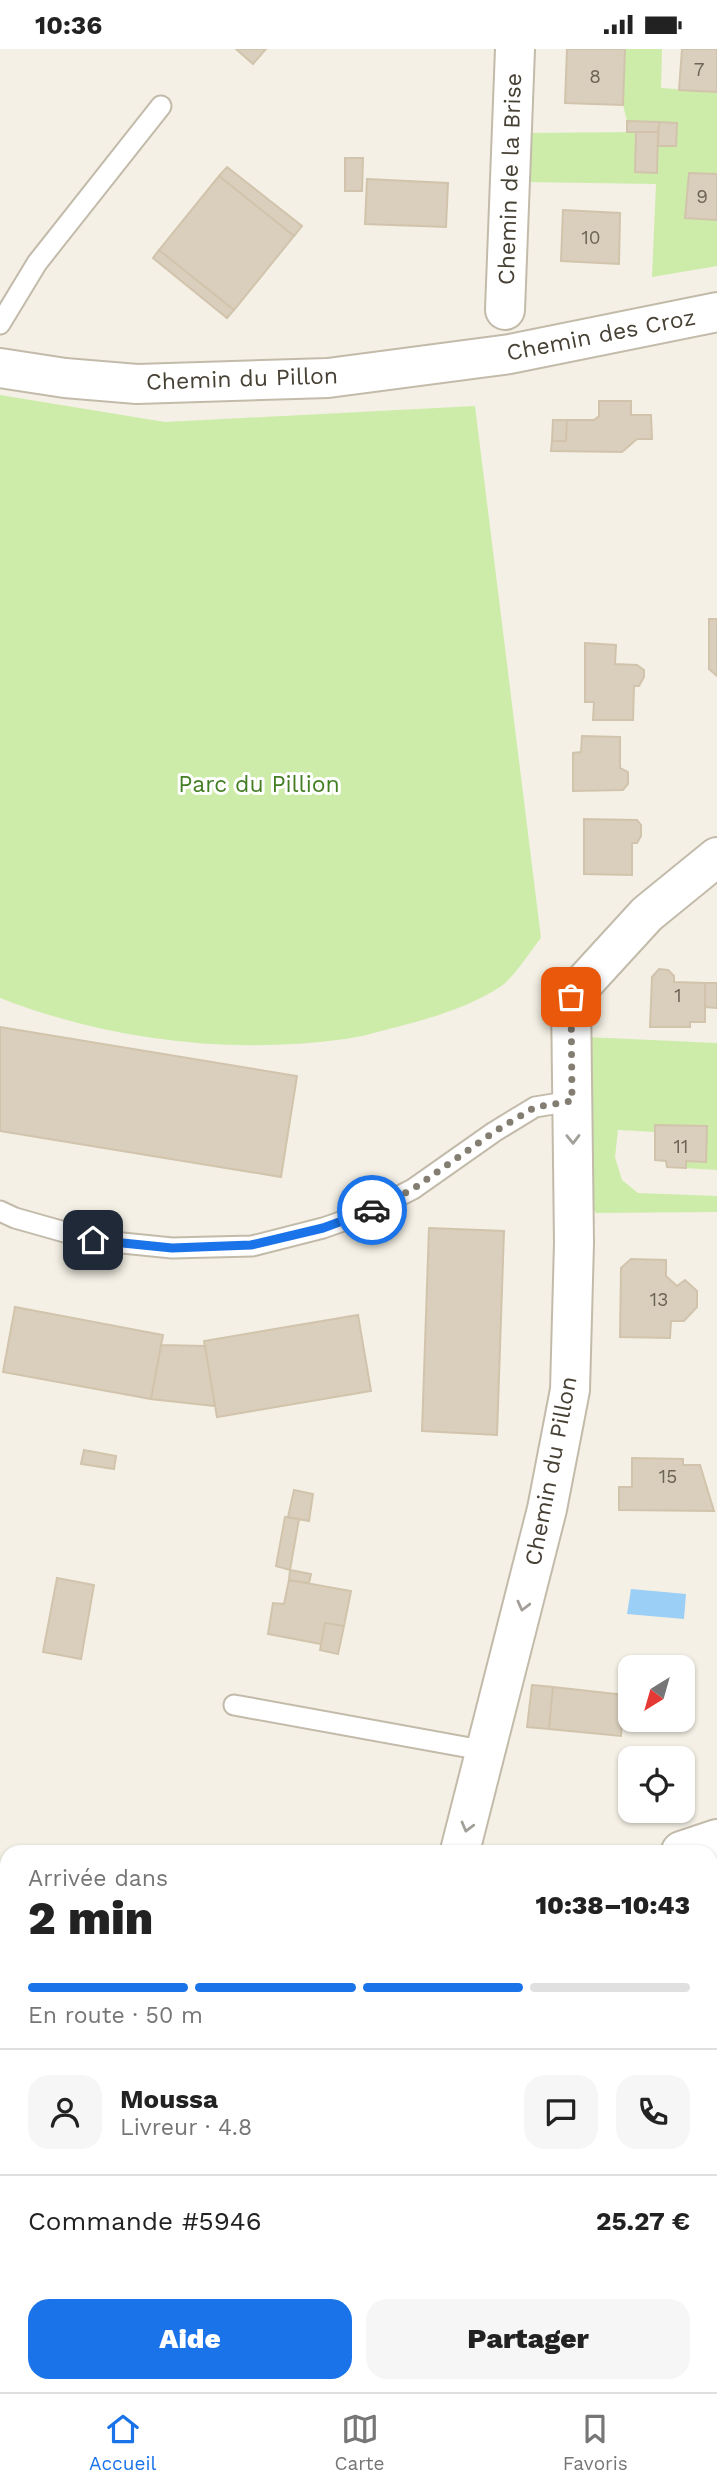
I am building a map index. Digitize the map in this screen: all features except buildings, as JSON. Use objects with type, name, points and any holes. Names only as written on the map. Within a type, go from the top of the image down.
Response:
[{"type":"street","name":"Chemin de la Brise","points":[[505,310],[515,49]]},
{"type":"street","name":"Chemin des Croz","points":[[484,358],[717,312]]},
{"type":"street","name":"Chemin du Pillon","points":[[0,368],[65,378],[137,384],[328,378],[484,358]]},
{"type":"street","name":"Chemin du Pillon","points":[[462,1845],[548,1509],[570,1390],[574,1243],[571,997],[647,915],[717,857]]},
{"type":"street","points":[[699,1845],[717,1839]]},
{"type":"lane","points":[[0,324],[37,263],[161,106]]},
{"type":"lane","points":[[0,1211],[15,1218],[93,1240],[172,1248],[251,1245],[323,1228],[366,1213],[413,1189],[494,1132],[535,1107],[572,1101]]},
{"type":"lane","points":[[234,1705],[486,1751]]},
{"type":"green space","points":[[625,49],[662,49],[661,88],[717,92],[717,174],[685,218],[717,220],[717,266],[652,277],[656,184],[523,182],[524,133],[636,132],[635,172],[657,172],[658,146],[676,146],[677,123],[627,121],[623,105]]},
{"type":"green space","name":"Parc du Pillion","points":[[0,395],[165,422],[475,406],[541,938],[505,983],[475,1001],[424,1019],[371,1034],[302,1044],[214,1044],[126,1034],[41,1012],[0,998]]},
{"type":"green space","points":[[586,1037],[717,1043],[717,1170],[667,1167],[655,1132],[618,1130],[615,1157],[622,1180],[638,1193],[717,1196],[717,1212],[596,1213],[591,1207]]},
{"type":"water","points":[[631,1589],[686,1594],[684,1619],[627,1614]]},
{"type":"way so far","points":[[372,1210],[413,1189],[494,1132],[535,1107],[572,1101],[571,997]]},
{"type":"route","points":[[93,1240],[172,1248],[251,1245],[323,1228],[372,1210]]}]
